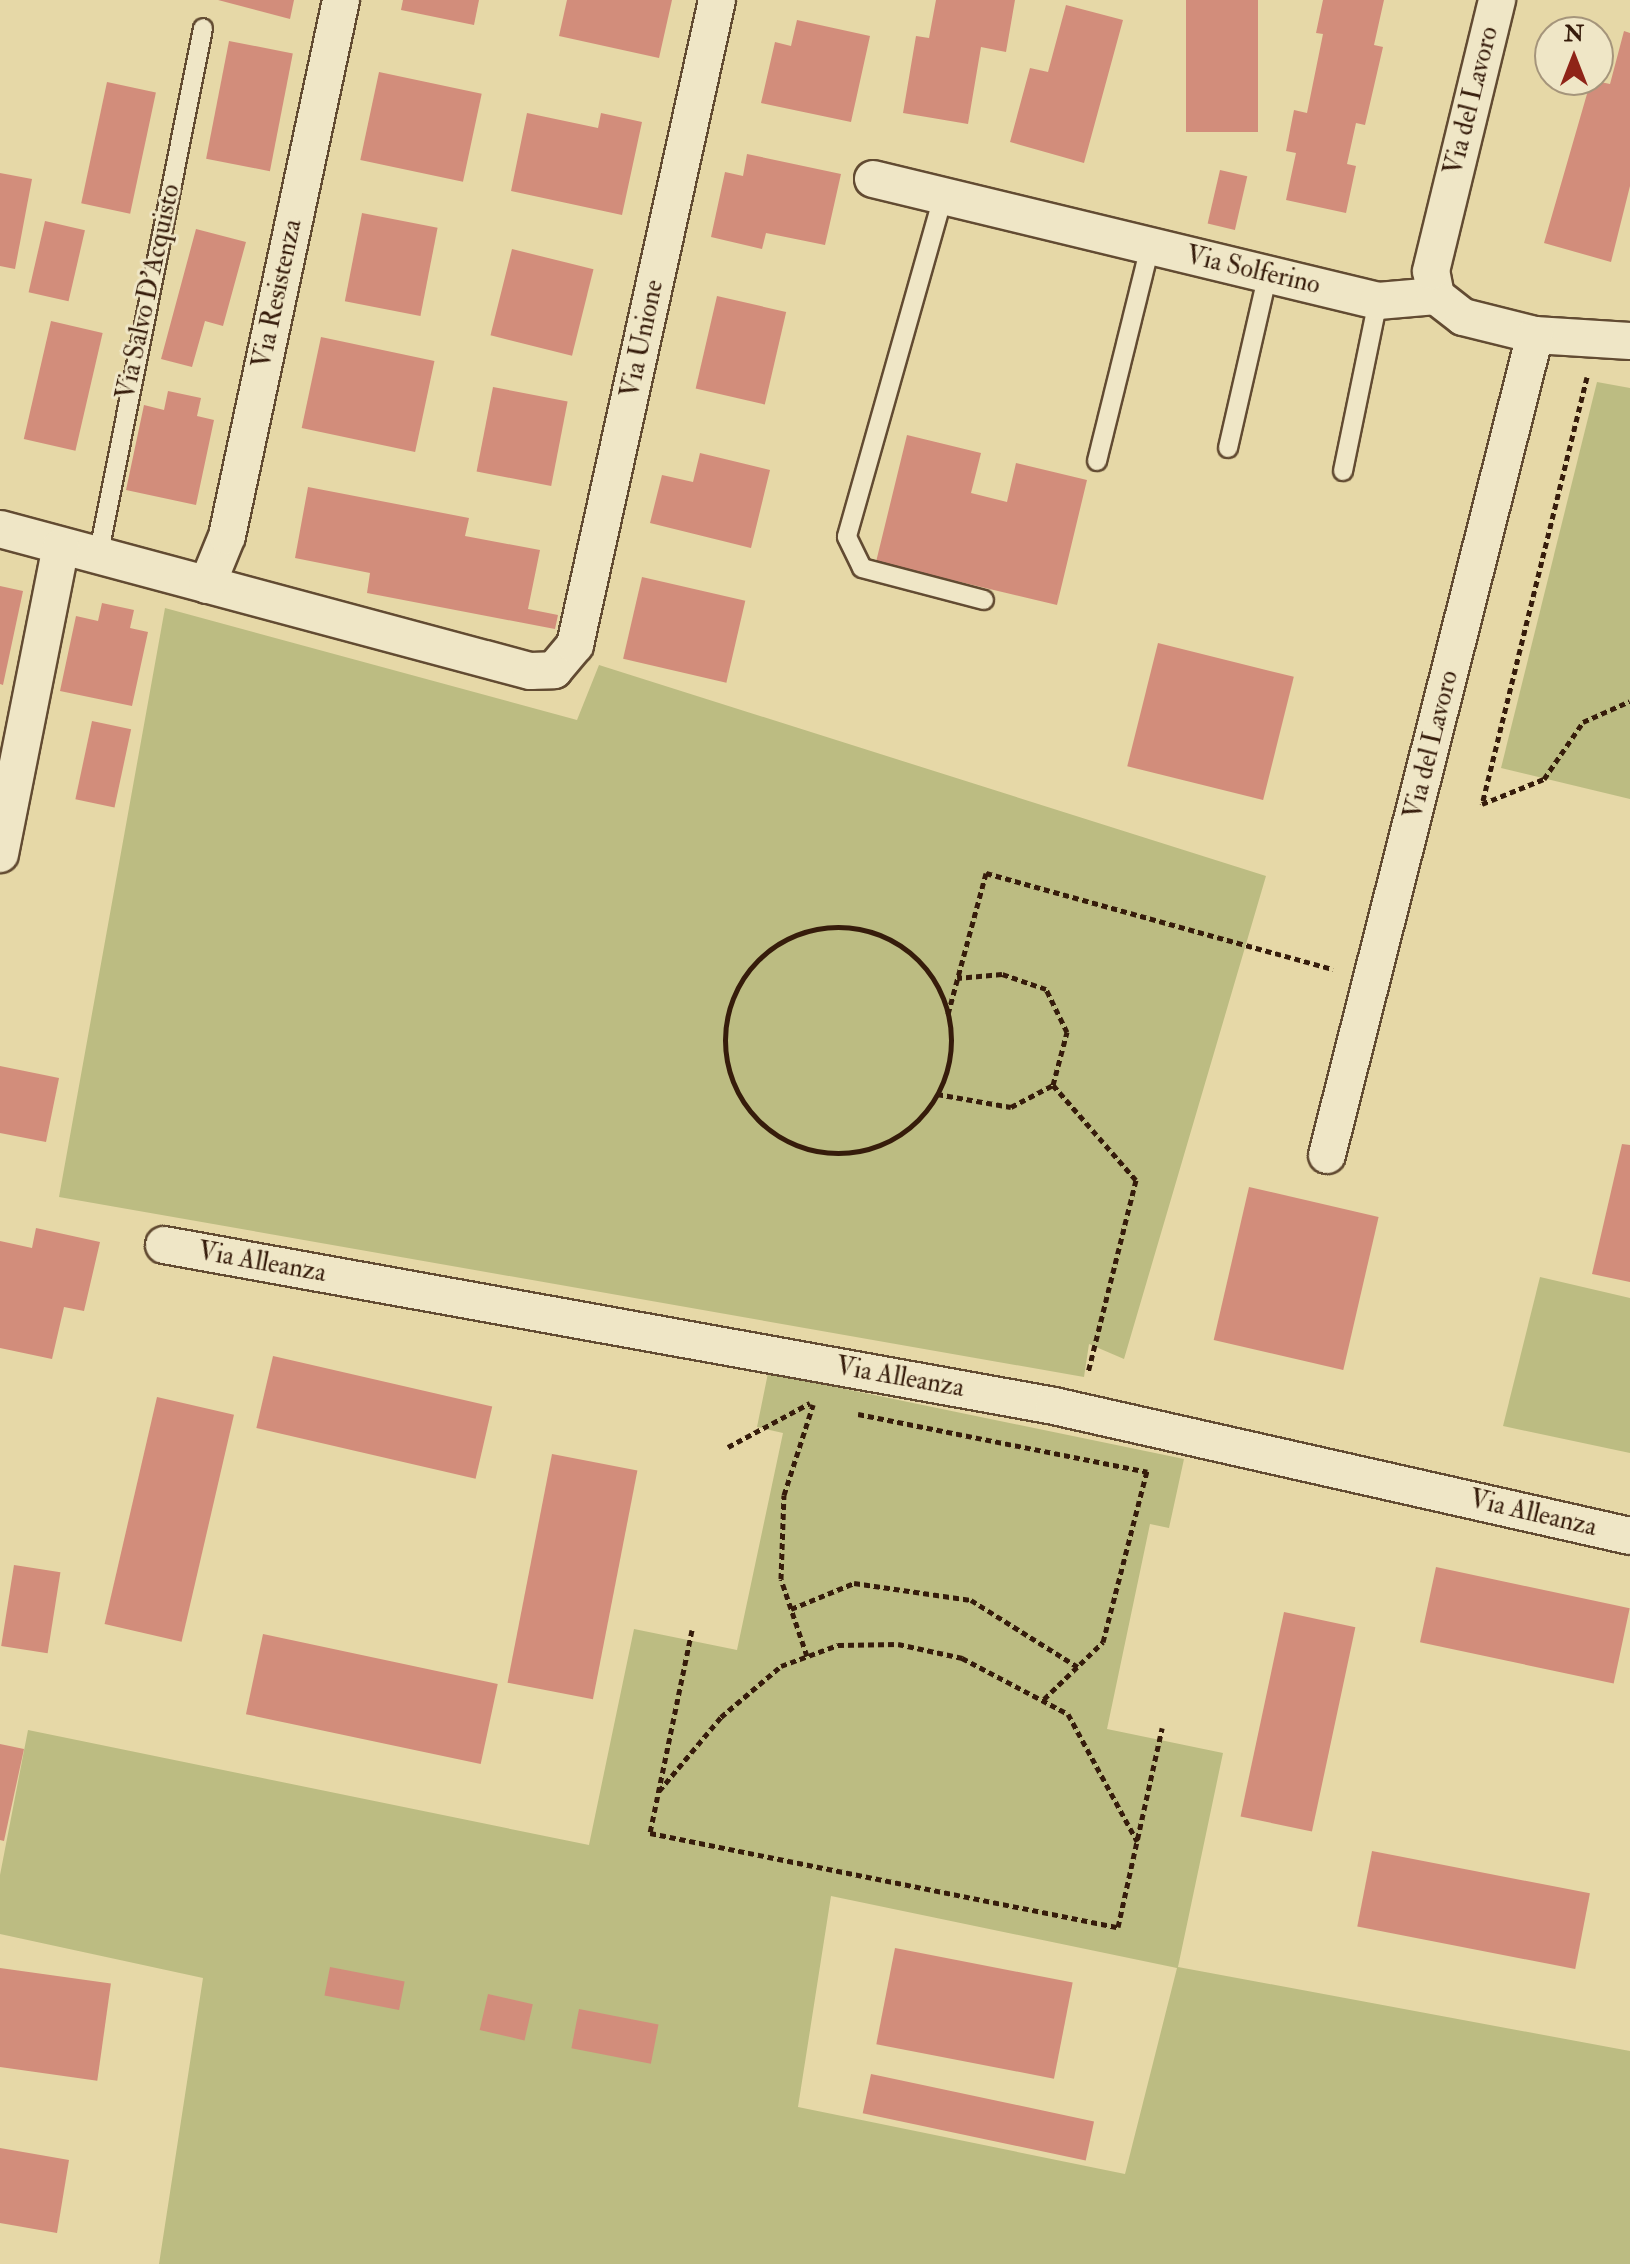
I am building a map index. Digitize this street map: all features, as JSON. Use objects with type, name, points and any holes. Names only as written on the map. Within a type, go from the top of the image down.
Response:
[{"type":"street","name":"Via Resistenza","points":[[207,585],[227,536],[341,0]]},
{"type":"street","name":"Via Unione","points":[[207,585],[530,671],[554,670],[575,645],[717,0]]},
{"type":"street","name":"Via del Lavoro","points":[[1436,296],[1431,271],[1497,0]]},
{"type":"street","name":"Via Solferino","points":[[873,179],[1378,301],[1436,296]]},
{"type":"street","points":[[1436,296],[1463,317],[1535,335],[1630,341]]},
{"type":"street","name":"Via del Lavoro","points":[[1327,1155],[1535,335]]},
{"type":"street","points":[[0,529],[207,585]]},
{"type":"street","points":[[0,854],[61,547]]},
{"type":"street","name":"Via Alleanza","points":[[164,1245],[815,1363],[1158,1430],[1630,1536]]},
{"type":"lane","name":"Via Salvo D'Acquisto","points":[[98,557],[203,28]]},
{"type":"lane","points":[[943,197],[847,537],[862,568],[984,600]]},
{"type":"lane","points":[[1097,461],[1150,247]]},
{"type":"lane","points":[[1228,448],[1268,274]]},
{"type":"lane","points":[[1343,471],[1378,301]]},
{"type":"path","points":[[1590,364],[1482,804],[1544,779],[1583,722],[1630,701]]},
{"type":"path","points":[[948,1015],[923,965],[895,942],[860,928],[823,927],[787,938],[757,960],[736,989],[725,1024],[726,1062],[738,1096],[761,1125],[792,1145],[830,1154],[869,1150],[904,1132],[937,1094],[948,1069],[948,1015],[986,873],[1373,980]]},
{"type":"path","points":[[937,1094],[1011,1107],[1053,1085],[1067,1032],[1046,989],[1002,974],[957,978]]},
{"type":"path","points":[[1053,1085],[1136,1180],[1088,1372]]},
{"type":"path","points":[[807,1656],[781,1579],[784,1495],[810,1404],[815,1363]]},
{"type":"path","points":[[728,1447],[810,1404],[825,1407]]},
{"type":"path","points":[[856,1414],[1147,1472]]},
{"type":"path","points":[[1044,1699],[1103,1642],[1158,1430]]},
{"type":"path","points":[[791,1609],[854,1583],[971,1600],[1078,1667]]},
{"type":"path","points":[[692,1630],[650,1833],[1118,1927],[1162,1728]]},
{"type":"path","points":[[658,1792],[721,1717],[781,1666],[838,1645],[898,1644],[962,1658],[1068,1714],[1137,1841]]},
{"type":"green space","points":[[1597,382],[1630,388],[1630,799],[1501,768]]},
{"type":"green space","points":[[165,608],[577,720],[599,665],[1266,876],[1124,1359],[1089,1344],[1084,1377],[59,1197]]},
{"type":"green space","points":[[1540,1277],[1630,1298],[1630,1453],[1503,1426]]},
{"type":"green space","points":[[768,1373],[1184,1459],[1169,1528],[1150,1524],[1107,1729],[1223,1753],[1178,1967],[1630,2051],[1630,2264],[159,2264],[203,1978],[0,1934],[0,1875],[28,1730],[589,1845],[634,1629],[737,1650],[783,1433],[757,1427]],"holes":[[[831,1896],[1177,1968],[1125,2174],[798,2107]]]},
{"type":"building","points":[[218,0],[294,0],[290,19]]},
{"type":"building","points":[[403,0],[479,0],[474,25],[401,10]]},
{"type":"building","points":[[567,0],[672,0],[659,58],[559,36]]},
{"type":"building","points":[[936,0],[1015,0],[1006,52],[981,47],[968,124],[903,113],[916,36],[929,38]]},
{"type":"building","points":[[1186,0],[1258,0],[1258,132],[1186,132]]},
{"type":"building","points":[[1323,0],[1384,0],[1374,45],[1383,47],[1365,125],[1356,123],[1347,164],[1356,166],[1346,213],[1286,200],[1296,153],[1286,151],[1294,110],[1307,113],[1323,34],[1316,33]]},
{"type":"building","points":[[1066,5],[1123,20],[1084,163],[1010,142],[1030,68],[1048,72]]},
{"type":"building","points":[[797,20],[870,36],[851,122],[761,103],[775,42],[791,46]]},
{"type":"building","points":[[1624,31],[1630,33],[1630,186],[1611,262],[1544,243],[1586,96],[1614,96],[1614,69]]},
{"type":"building","points":[[229,41],[293,53],[270,171],[206,159]]},
{"type":"building","points":[[379,72],[482,94],[463,182],[360,160]]},
{"type":"building","points":[[107,82],[156,92],[130,214],[81,203]]},
{"type":"building","points":[[527,113],[598,128],[601,113],[642,122],[622,215],[511,191]]},
{"type":"building","points":[[747,154],[841,174],[825,245],[766,233],[762,249],[711,237],[725,172],[743,176]]},
{"type":"building","points":[[1220,170],[1247,176],[1235,230],[1208,224]]},
{"type":"building","points":[[0,173],[32,179],[15,269],[0,266]]},
{"type":"building","points":[[362,213],[438,228],[420,316],[345,301]]},
{"type":"building","points":[[45,221],[85,230],[69,301],[29,292]]},
{"type":"building","points":[[196,229],[246,242],[223,326],[205,321],[192,367],[161,359]]},
{"type":"building","points":[[512,249],[594,269],[572,356],[490,335]]},
{"type":"building","points":[[717,296],[786,312],[765,405],[696,389]]},
{"type":"building","points":[[51,321],[103,333],[75,451],[24,439]]},
{"type":"building","points":[[321,337],[434,361],[415,452],[302,428]]},
{"type":"building","points":[[493,387],[568,402],[551,486],[477,471]]},
{"type":"building","points":[[168,391],[201,398],[197,416],[214,420],[196,505],[126,490],[144,405],[164,410]]},
{"type":"building","points":[[907,435],[981,453],[971,493],[1007,502],[1016,463],[1087,480],[1057,605],[876,562]]},
{"type":"building","points":[[700,453],[770,470],[751,548],[650,523],[662,475],[693,482]]},
{"type":"building","points":[[308,487],[469,518],[465,536],[540,550],[528,609],[558,615],[555,629],[367,593],[370,573],[295,558]]},
{"type":"building","points":[[642,577],[745,601],[726,683],[623,659]]},
{"type":"building","points":[[0,586],[23,591],[3,685],[0,684]]},
{"type":"building","points":[[102,603],[134,610],[130,628],[148,632],[132,706],[60,691],[76,616],[98,621]]},
{"type":"building","points":[[1158,643],[1294,677],[1263,800],[1127,766]]},
{"type":"building","points":[[92,721],[131,729],[114,808],[75,799]]},
{"type":"building","points":[[0,1066],[59,1078],[46,1142],[0,1133]]},
{"type":"building","points":[[1622,1144],[1630,1145],[1630,1282],[1592,1274]]},
{"type":"building","points":[[1249,1187],[1379,1217],[1343,1370],[1214,1340]]},
{"type":"building","points":[[36,1228],[100,1242],[84,1311],[64,1307],[52,1359],[0,1348],[0,1241],[32,1248]]},
{"type":"building","points":[[273,1356],[492,1407],[476,1479],[256,1428]]},
{"type":"building","points":[[157,1397],[234,1415],[182,1642],[105,1624]]},
{"type":"building","points":[[552,1454],[637,1471],[593,1699],[508,1683]]},
{"type":"building","points":[[14,1565],[60,1572],[48,1653],[1,1646]]},
{"type":"building","points":[[1436,1567],[1630,1608],[1614,1683],[1420,1642]]},
{"type":"building","points":[[1284,1612],[1355,1627],[1312,1832],[1241,1816]]},
{"type":"building","points":[[263,1634],[498,1684],[481,1764],[246,1714]]},
{"type":"building","points":[[0,1744],[24,1749],[4,1841],[0,1840]]},
{"type":"building","points":[[1372,1851],[1590,1893],[1575,1969],[1357,1927]]},
{"type":"building","points":[[895,1948],[1073,1983],[1054,2079],[876,2044]]},
{"type":"building","points":[[330,1967],[405,1982],[399,2010],[324,1995]]},
{"type":"building","points":[[0,1968],[111,1984],[97,2081],[0,2067]]},
{"type":"building","points":[[488,1994],[533,2004],[524,2040],[480,2030]]},
{"type":"building","points":[[579,2009],[659,2024],[651,2064],[571,2048]]},
{"type":"building","points":[[871,2074],[1094,2121],[1086,2161],[863,2113]]},
{"type":"building","points":[[0,2148],[69,2160],[57,2233],[0,2223]]}]
